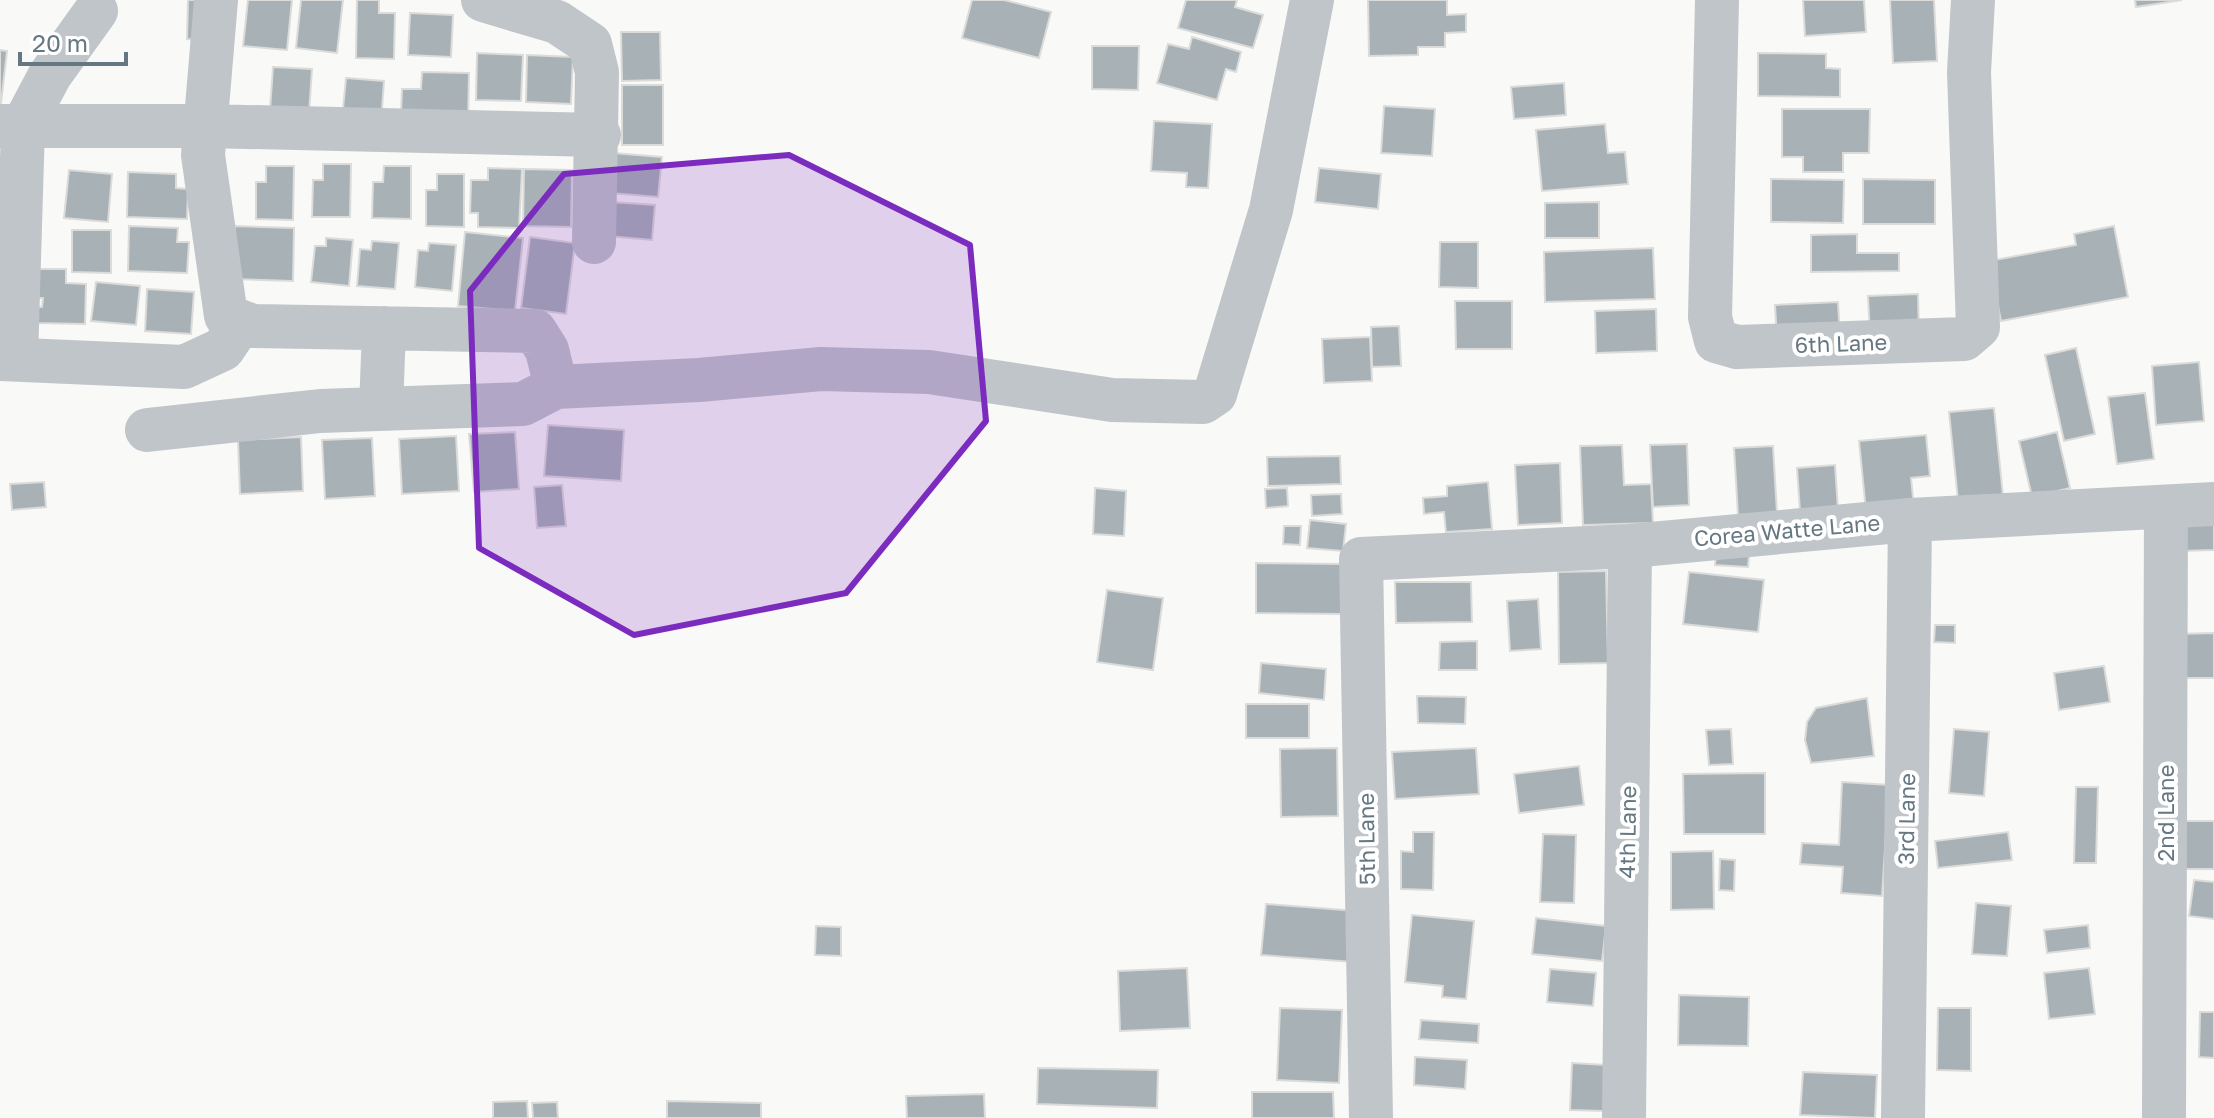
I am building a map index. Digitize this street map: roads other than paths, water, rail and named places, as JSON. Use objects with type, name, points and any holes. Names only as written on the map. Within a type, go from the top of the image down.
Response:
[{"type":"street","points":[[216,0],[203,155],[226,316],[253,326],[535,331],[547,350],[556,387]]},
{"type":"street","points":[[483,0],[557,22],[590,44],[597,72],[599,135],[594,242]]},
{"type":"street","points":[[147,430],[320,411],[523,404],[556,387],[699,380],[821,369],[929,372],[1112,400],[1203,402],[1215,394],[1271,210],[1312,0]]},
{"type":"street","name":"6th Lane","points":[[1717,0],[1710,317],[1716,341],[1737,347],[1964,339],[1978,327],[1969,72],[1973,0]]},
{"type":"street","points":[[96,11],[11,126],[8,359],[184,367],[223,349],[241,322]]},
{"type":"street","points":[[11,126],[206,126],[599,135]]},
{"type":"street","points":[[381,409],[384,328]]},
{"type":"street","name":"Corea Watte Lane","points":[[1361,559],[1630,546],[1910,520],[2214,504]]},
{"type":"street","name":"2nd Lane","points":[[2164,1118],[2166,507]]},
{"type":"street","name":"3rd Lane","points":[[1903,1118],[1910,520]]},
{"type":"street","name":"4th Lane","points":[[1624,1118],[1630,546]]},
{"type":"street","name":"5th Lane","points":[[1361,559],[1371,1118]]}]
